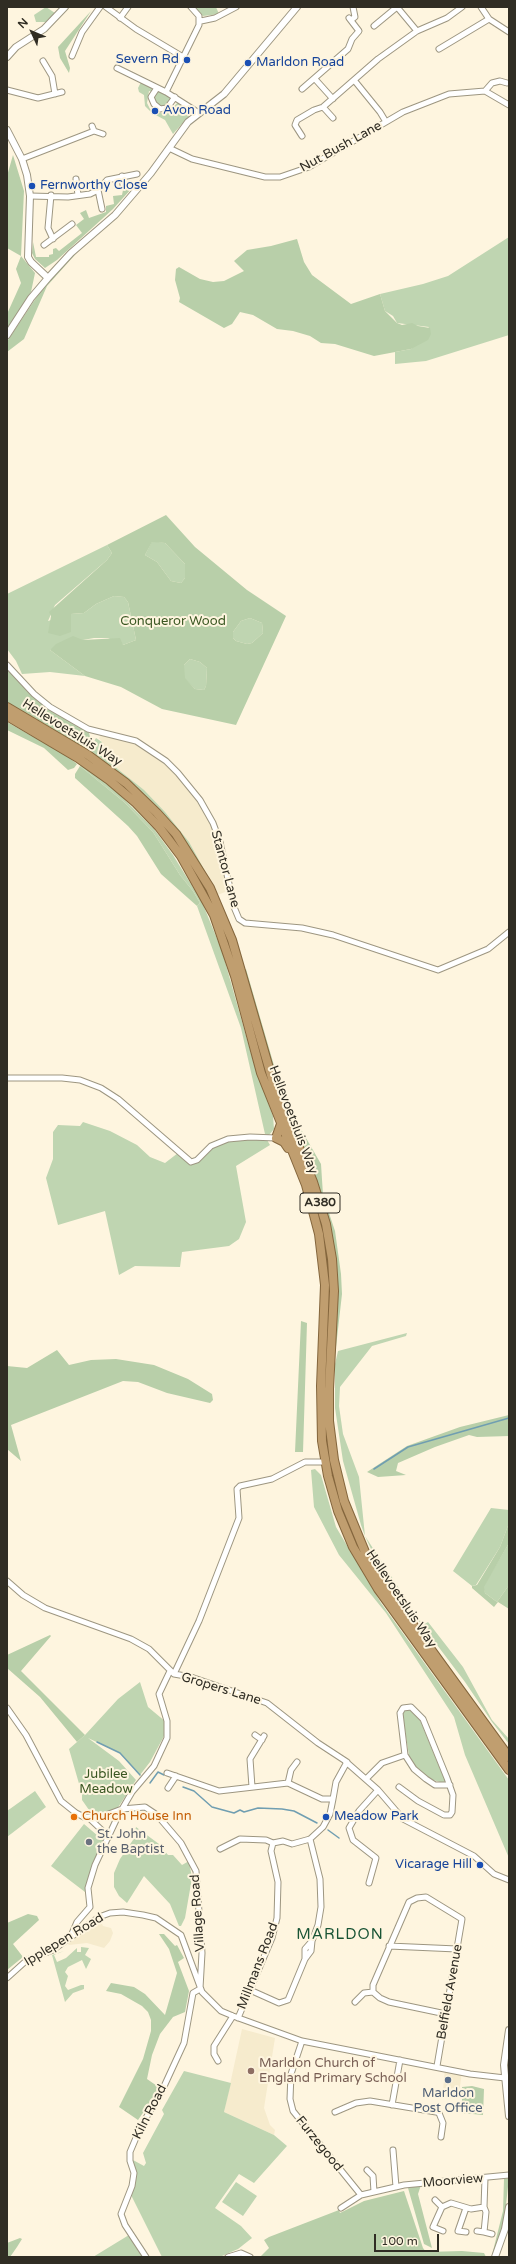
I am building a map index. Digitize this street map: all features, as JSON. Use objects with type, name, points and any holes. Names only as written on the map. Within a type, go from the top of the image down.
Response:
[{"type":"highway","name":"Hellevoetsluis Way","points":[[7,707],[94,759],[132,788],[176,834],[210,888],[232,940],[275,1089],[313,1182],[326,1224],[332,1259],[334,1291],[329,1389],[329,1421],[334,1460],[344,1501],[357,1535],[384,1584],[427,1646],[509,1757]]},
{"type":"highway","name":"Hellevoetsluis Way","points":[[7,716],[72,754],[113,784],[149,817],[181,856],[199,885],[220,931],[236,976],[261,1074],[295,1158],[315,1217],[323,1258],[325,1312],[321,1408],[326,1462],[338,1511],[364,1568],[416,1643],[509,1770]]},
{"type":"highway","points":[[281,1124],[276,1138],[284,1142],[295,1158]]},
{"type":"street","points":[[7,57],[20,44],[44,29],[65,7]]},
{"type":"street","points":[[71,53],[82,32],[100,7]]},
{"type":"street","points":[[106,7],[112,9],[120,18],[183,57]]},
{"type":"street","points":[[120,18],[128,7]]},
{"type":"street","points":[[191,7],[201,21]]},
{"type":"street","points":[[201,21],[215,18],[236,7]]},
{"type":"street","points":[[7,335],[31,298],[48,278],[81,244],[115,215],[151,173],[188,122],[224,94],[297,7]]},
{"type":"street","points":[[302,90],[341,57],[348,49],[352,39],[360,31],[350,19],[355,17],[353,7]]},
{"type":"street","points":[[374,26],[397,7],[417,31]]},
{"type":"street","points":[[302,136],[293,121],[323,107],[354,80],[417,31],[447,18],[462,7]]},
{"type":"street","points":[[481,7],[489,19],[509,32]]},
{"type":"street","points":[[439,49],[468,33],[489,19]]},
{"type":"street","points":[[166,92],[201,21]]},
{"type":"street","points":[[44,61],[52,76],[55,94]]},
{"type":"street","points":[[117,68],[166,92],[199,113]]},
{"type":"street","points":[[315,79],[333,99]]},
{"type":"street","points":[[354,80],[380,112],[386,122]]},
{"type":"street","points":[[507,83],[500,80],[492,83],[485,91],[509,106]]},
{"type":"street","points":[[157,88],[151,97],[154,104],[160,108],[167,108],[175,97]]},
{"type":"street","points":[[7,90],[38,98],[62,92]]},
{"type":"street","name":"Nut Bush Lane","points":[[169,148],[192,159],[265,177],[280,177],[309,167],[386,122],[424,102],[449,94],[485,91]]},
{"type":"street","points":[[323,107],[333,118]]},
{"type":"street","points":[[22,159],[93,129],[103,134]]},
{"type":"street","points":[[7,130],[22,159],[30,196],[28,257],[31,262],[48,278]]},
{"type":"street","points":[[30,196],[51,195],[68,197],[90,194],[98,190],[107,180],[137,174]]},
{"type":"street","points":[[122,176],[124,185]]},
{"type":"street","points":[[76,179],[78,195]]},
{"type":"street","points":[[98,190],[102,209]]},
{"type":"street","points":[[51,195],[48,228],[53,239]]},
{"type":"street","points":[[44,244],[53,239],[70,225],[64,222]]},
{"type":"street","name":"Stantor Lane","points":[[7,665],[28,688],[50,707],[88,729],[136,742],[166,761],[178,773],[200,800],[213,823],[220,842],[234,908],[239,919],[245,923],[302,928],[333,935],[438,970],[488,949],[509,932]]},
{"type":"street","points":[[7,1078],[62,1078],[80,1080],[101,1088],[118,1099],[191,1162],[197,1160],[211,1146],[228,1139],[250,1137],[276,1138]]},
{"type":"street","points":[[68,1940],[77,1922],[90,1907],[87,1897],[95,1863],[122,1809],[132,1792],[154,1766],[167,1738],[166,1713],[159,1694],[199,1621],[239,1518],[237,1489],[240,1486],[272,1479],[305,1462],[326,1462]]},
{"type":"street","name":"Gropers Lane","points":[[7,1581],[23,1596],[45,1608],[131,1639],[149,1649],[172,1672],[267,1703],[318,1743],[347,1762]]},
{"type":"street","points":[[399,1787],[418,1801],[444,1815],[450,1815],[454,1805],[450,1786],[422,1719],[417,1712],[407,1707],[403,1708],[400,1713],[406,1755],[414,1769],[426,1779],[435,1785],[450,1786]]},
{"type":"street","points":[[7,1708],[26,1735],[61,1801],[78,1814],[89,1818],[108,1837]]},
{"type":"street","points":[[252,1787],[250,1759],[263,1738],[255,1735]]},
{"type":"street","points":[[336,1754],[378,1790],[403,1819],[474,1856],[494,1874],[509,1880]]},
{"type":"street","points":[[368,1781],[382,1763],[406,1755]]},
{"type":"street","points":[[220,1849],[240,1839],[266,1840],[273,1843],[283,1840],[292,1844],[310,1839],[323,1827],[330,1814],[336,1782],[347,1762]]},
{"type":"street","points":[[288,1783],[296,1764],[300,1769]]},
{"type":"street","points":[[167,1773],[219,1791],[288,1783],[322,1799],[333,1799]]},
{"type":"street","points":[[168,1788],[176,1776]]},
{"type":"street","points":[[369,1883],[376,1858],[353,1840],[350,1828],[359,1811],[378,1790]]},
{"type":"street","name":"Village Road","points":[[89,1818],[105,1817],[122,1809],[145,1807],[157,1815],[181,1843],[196,1870],[202,1953],[200,1989]]},
{"type":"street","points":[[250,1990],[279,2003],[288,2000],[305,1959],[311,1951],[312,1941],[318,1925],[321,1894],[317,1865],[310,1839]]},
{"type":"street","name":"Millmans Road","points":[[238,2018],[272,1938],[277,1918],[278,1882],[271,1851],[273,1843]]},
{"type":"street","name":"Belfield Avenue","points":[[389,1946],[406,1905],[417,1898],[430,1898],[462,1919],[437,2066]]},
{"type":"street","name":"Ipplepen Road","points":[[7,1978],[28,1960],[53,1950],[99,1917],[110,1913],[123,1912],[156,1918],[181,1935],[186,1944],[200,1989]]},
{"type":"street","points":[[373,1992],[373,1985],[389,1946],[458,1949]]},
{"type":"street","points":[[200,1989],[221,2011],[302,2041],[437,2066],[470,2074],[507,2078]]},
{"type":"street","name":"Kiln Road","points":[[146,2257],[126,2225],[122,2214],[132,2186],[134,2173],[130,2161],[130,2152],[141,2126],[160,2095],[184,2043],[193,1993],[200,1989]]},
{"type":"street","points":[[355,2002],[364,1993],[373,1992],[380,1998],[389,2002],[446,2014]]},
{"type":"street","points":[[218,2061],[214,2054],[214,2046],[232,2016]]},
{"type":"street","points":[[509,2030],[504,2065],[507,2078],[509,2116]]},
{"type":"street","name":"Furzegood","points":[[302,2041],[291,2074],[290,2099],[293,2112],[361,2195]]},
{"type":"street","points":[[392,2105],[400,2060]]},
{"type":"street","points":[[335,2112],[356,2103],[370,2101],[439,2114],[443,2122],[441,2138]]},
{"type":"street","points":[[393,2150],[396,2187]]},
{"type":"street","points":[[367,2170],[373,2176],[374,2192]]},
{"type":"street","name":"Moorview","points":[[361,2195],[396,2187],[444,2180],[509,2175]]},
{"type":"street","points":[[484,2232],[486,2212],[484,2207],[485,2178]]},
{"type":"street","points":[[341,2208],[361,2195]]},
{"type":"street","points":[[435,2200],[442,2207]]},
{"type":"street","points":[[443,2231],[433,2227],[442,2207],[452,2203],[466,2208],[484,2207]]},
{"type":"street","points":[[495,2257],[505,2229],[509,2207]]},
{"type":"street","points":[[466,2208],[458,2231],[466,2232]]},
{"type":"street","points":[[477,2231],[492,2234]]},
{"type":"street","points":[[228,2257],[241,2253],[250,2257]]},
{"type":"shaded area","points":[[101,735],[135,743],[160,760],[177,775],[195,797],[215,833],[228,891],[217,895],[211,882],[143,790],[99,753],[102,742],[99,738]]},
{"type":"shaded area","points":[[100,1920],[103,1926],[111,1928],[113,1933],[110,1941],[104,1948],[87,1943],[69,1945],[67,1943]]},
{"type":"shaded area","name":"Marldon Church of England Primary School","points":[[242,2029],[275,2038],[264,2108],[270,2125],[275,2130],[274,2135],[224,2112]]},
{"type":"shaded area","points":[[445,2068],[462,2072],[459,2093],[443,2091]]},
{"type":"green space","points":[[46,7],[55,13],[46,22],[36,22],[34,15]]},
{"type":"green space","points":[[194,7],[216,7],[219,14],[203,16]]},
{"type":"green space","points":[[91,11],[65,51],[70,68],[69,73],[60,58],[58,47]]},
{"type":"green space","points":[[141,82],[153,89],[152,92],[149,91],[147,103],[150,109],[156,113],[168,113],[178,102],[189,108],[189,116],[173,134],[165,120],[152,113],[145,106],[144,95],[139,92],[138,88]]},
{"type":"green space","points":[[157,88],[175,97],[164,109],[152,101]]},
{"type":"green space","points":[[13,155],[24,191],[21,256],[7,248],[7,176]]},
{"type":"green space","points":[[132,188],[113,209],[57,260],[45,268],[35,259],[32,253],[33,242],[36,257],[49,257],[49,255],[53,254],[53,249],[56,248],[59,251],[82,233],[76,225],[84,219],[80,213],[86,210],[89,218],[106,212],[106,206],[114,204],[113,196],[122,195],[123,190]]},
{"type":"green space","points":[[509,237],[509,335],[426,361],[395,364],[395,352],[411,349],[429,327],[397,323],[393,316],[385,311],[380,294],[423,284],[448,276]]},
{"type":"green space","points":[[297,239],[304,262],[312,275],[351,304],[380,294],[385,311],[397,323],[402,325],[412,323],[418,326],[430,328],[431,334],[428,340],[411,349],[374,356],[335,344],[321,343],[310,336],[293,331],[277,329],[253,315],[240,312],[232,324],[224,328],[179,302],[180,298],[175,280],[176,269],[179,267],[200,279],[213,282],[224,281],[244,271],[234,261],[247,250],[271,246]]},
{"type":"green space","points":[[82,247],[47,286],[24,339],[7,352],[8,340],[46,283],[73,253]]},
{"type":"green space","points":[[21,256],[35,273],[31,292],[7,330],[7,314],[21,283],[16,269]]},
{"type":"green space","name":"Conqueror Wood","points":[[166,515],[195,547],[247,590],[286,616],[236,725],[162,709],[121,687],[85,676],[50,650],[56,644],[73,636],[83,640],[120,638],[123,645],[136,640],[128,602],[124,597],[114,596],[96,604],[84,613],[71,614],[71,632],[60,636],[48,633],[51,616],[49,612],[107,560],[112,553],[107,545]],"holes":[[[152,542],[165,543],[185,564],[185,578],[181,583],[171,581],[157,562],[145,555]],[[250,618],[262,623],[263,633],[252,643],[247,644],[236,641],[233,638],[233,632],[241,621]],[[190,659],[200,662],[207,668],[206,686],[204,690],[195,689],[185,678],[184,665]]]},
{"type":"green space","points":[[152,541],[165,543],[185,564],[185,578],[181,583],[171,581],[157,562],[145,555]]},
{"type":"green space","points":[[107,545],[112,553],[107,560],[55,605],[48,621],[71,614],[84,613],[96,604],[114,596],[124,597],[128,602],[136,640],[123,645],[108,638],[94,638],[50,650],[85,676],[50,672],[22,674],[16,661],[7,649],[7,594]]},
{"type":"green space","points":[[250,618],[262,623],[263,633],[252,643],[247,644],[236,641],[233,638],[233,632],[241,621]]},
{"type":"green space","points":[[190,659],[200,662],[207,668],[206,686],[204,690],[195,689],[184,678],[184,665]]},
{"type":"green space","points":[[7,669],[48,708],[89,733],[91,741],[86,750],[43,723],[7,704]]},
{"type":"green space","points":[[7,722],[67,756],[77,764],[74,768],[68,770],[44,748],[7,730]]},
{"type":"green space","points":[[96,738],[102,742],[99,754],[144,790],[165,812],[189,842],[211,882],[230,931],[174,831],[88,753]]},
{"type":"green space","points":[[81,764],[117,792],[154,829],[173,855],[202,902],[222,951],[256,1071],[273,1116],[274,1129],[269,1135],[265,1134],[241,1028],[197,906],[200,903],[193,891],[180,875],[153,832],[124,802],[80,766]]},
{"type":"green space","points":[[80,766],[124,802],[153,832],[180,875],[193,891],[200,903],[197,906],[161,874],[137,836],[128,826],[75,778],[75,774]]},
{"type":"green space","points":[[230,931],[232,934],[241,958]]},
{"type":"green space","points":[[246,969],[280,1086],[287,1105],[321,1164],[323,1195],[335,1231],[341,1274],[342,1294],[336,1347],[334,1344],[329,1235],[283,1107],[244,970]]},
{"type":"green space","points":[[83,1122],[110,1131],[137,1145],[150,1157],[165,1163],[178,1153],[191,1164],[212,1148],[236,1139],[267,1140],[270,1145],[236,1166],[246,1222],[239,1239],[229,1246],[182,1252],[180,1267],[135,1266],[119,1275],[105,1211],[58,1225],[46,1178],[53,1159],[53,1132],[58,1125],[80,1126]]},
{"type":"green space","points":[[301,1321],[307,1323],[303,1452],[295,1452]]},
{"type":"green space","points":[[407,1333],[406,1336],[372,1346],[340,1387],[339,1406],[343,1434],[359,1477],[365,1536],[343,1461],[335,1408],[335,1364],[338,1351]]},
{"type":"green space","points":[[57,1350],[69,1365],[91,1360],[116,1359],[154,1365],[188,1379],[212,1394],[213,1400],[210,1403],[167,1393],[138,1382],[123,1381],[11,1425],[21,1461],[7,1449],[7,1366],[27,1368]]},
{"type":"green space","points":[[509,1415],[509,1436],[477,1437],[469,1435],[435,1447],[398,1463],[396,1471],[406,1475],[378,1477],[367,1472],[407,1446],[460,1427]]},
{"type":"green space","points":[[315,1469],[321,1475],[336,1527],[381,1603],[509,1780],[509,1858],[465,1755],[454,1717],[386,1613],[339,1555],[314,1507],[311,1470]]},
{"type":"green space","points":[[491,1508],[509,1510],[509,1523],[500,1547],[476,1585],[472,1586],[453,1571]]},
{"type":"green space","points":[[509,1523],[509,1543],[484,1587],[485,1593],[497,1602],[509,1585],[509,1609],[498,1602],[494,1607],[472,1588],[472,1586],[477,1585],[500,1547]]},
{"type":"green space","points":[[365,1536],[423,1625],[428,1622],[463,1667],[492,1720],[509,1739],[509,1744],[465,1682],[397,1592],[371,1549]]},
{"type":"green space","points":[[509,1543],[509,1585],[497,1602],[485,1593],[483,1587]]},
{"type":"green space","points":[[50,1635],[51,1636],[21,1671],[85,1735],[77,1742],[40,1697],[7,1668],[7,1655]]},
{"type":"green space","name":"Jubilee Meadow","points":[[140,1682],[148,1707],[166,1722],[164,1736],[150,1762],[140,1775],[120,1753],[88,1738],[119,1761],[136,1780],[117,1809],[106,1815],[94,1817],[82,1800],[82,1794],[69,1749],[85,1735],[118,1699]]},
{"type":"green space","points":[[409,1709],[420,1720],[445,1781],[443,1783],[427,1778],[410,1762],[402,1711]]},
{"type":"green space","points":[[35,1791],[46,1807],[7,1837],[7,1811]]},
{"type":"green space","points":[[84,1824],[105,1842],[92,1867],[85,1892],[51,1866]]},
{"type":"green space","points":[[136,1827],[159,1844],[168,1855],[173,1855],[182,1865],[189,1861],[192,1878],[185,1918],[181,1926],[179,1926],[170,1904],[144,1876],[127,1903],[119,1896],[114,1887],[114,1873],[120,1859],[133,1840]]},
{"type":"green space","points":[[28,1914],[37,1916],[39,1920],[13,1944],[23,1957],[7,1970],[7,1923]]},
{"type":"green space","points":[[159,1934],[164,1934],[175,1946],[177,1945],[184,1958],[178,1962],[189,1991],[185,2012],[173,2017],[160,2034],[152,2055],[147,2079],[160,2088],[138,2120],[119,2107],[143,2059],[151,2031],[151,2020],[148,2012],[142,2006],[121,1994],[106,1991],[111,1983],[134,1987],[145,1994],[165,2015],[177,1973],[169,1949]]},
{"type":"green space","points":[[81,1947],[89,1948],[85,1955],[91,1959],[86,1969],[82,1960],[68,1967],[65,1972],[68,1976],[65,1986],[68,1990],[84,1985],[84,1989],[73,1993],[65,2002],[52,1955],[64,1951],[54,1955],[57,1962],[66,1958],[77,1948],[77,1952],[81,1952]]},
{"type":"green space","points":[[184,2071],[231,2083],[224,2112],[274,2135],[287,2146],[254,2183],[239,2174],[215,2208],[241,2226],[252,2238],[238,2249],[222,2256],[162,2257],[131,2195],[136,2182],[136,2171],[133,2160],[144,2166],[146,2163],[143,2153],[164,2114],[162,2110]]},
{"type":"green space","points":[[472,2086],[484,2089],[483,2115],[462,2113],[462,2087]]},
{"type":"green space","points":[[509,2178],[504,2222],[495,2253],[492,2255],[503,2211],[504,2179]]},
{"type":"green space","points":[[236,2182],[257,2196],[243,2216],[222,2202]]},
{"type":"green space","points":[[421,2185],[418,2194],[432,2248],[424,2244],[408,2188]]},
{"type":"green space","points":[[404,2191],[423,2248],[426,2252],[462,2251],[484,2253],[486,2257],[261,2256],[269,2248],[264,2240],[269,2237],[339,2210],[340,2213],[364,2201]]},
{"type":"green space","points":[[129,2235],[143,2257],[93,2257]]},
{"type":"green space","points":[[20,2238],[22,2239],[17,2247],[10,2257],[7,2257],[7,2243]]},
{"type":"waterway","points":[[374,1469],[408,1447],[509,1418]]},
{"type":"waterway","points":[[97,1742],[120,1753],[140,1775]]},
{"type":"waterway","points":[[150,1783],[158,1772],[164,1775]]},
{"type":"waterway","points":[[183,1787],[194,1791],[212,1807],[234,1813],[240,1810],[244,1812],[258,1808],[282,1809],[294,1811],[317,1823]]},
{"type":"waterway","points":[[328,1830],[339,1838]]},
{"type":"place","name":"Severn Rd","points":[[187,60]]},
{"type":"place","name":"Marldon Road","points":[[248,63]]},
{"type":"place","name":"Avon Road","points":[[155,111]]},
{"type":"place","name":"Fernworthy Close","points":[[32,186]]},
{"type":"place","name":"Church House Inn","points":[[74,1817]]},
{"type":"place","name":"Meadow Park","points":[[326,1817]]},
{"type":"place","name":"St. John the Baptist","points":[[89,1842]]},
{"type":"place","name":"Vicarage Hill","points":[[480,1865]]},
{"type":"place","name":"Marldon Church of England Primary School","points":[[251,2071]]},
{"type":"place","name":"Marldon Post Office","points":[[448,2080]]},
{"type":"district","name":"MARLDON","points":[[340,1935]]}]
